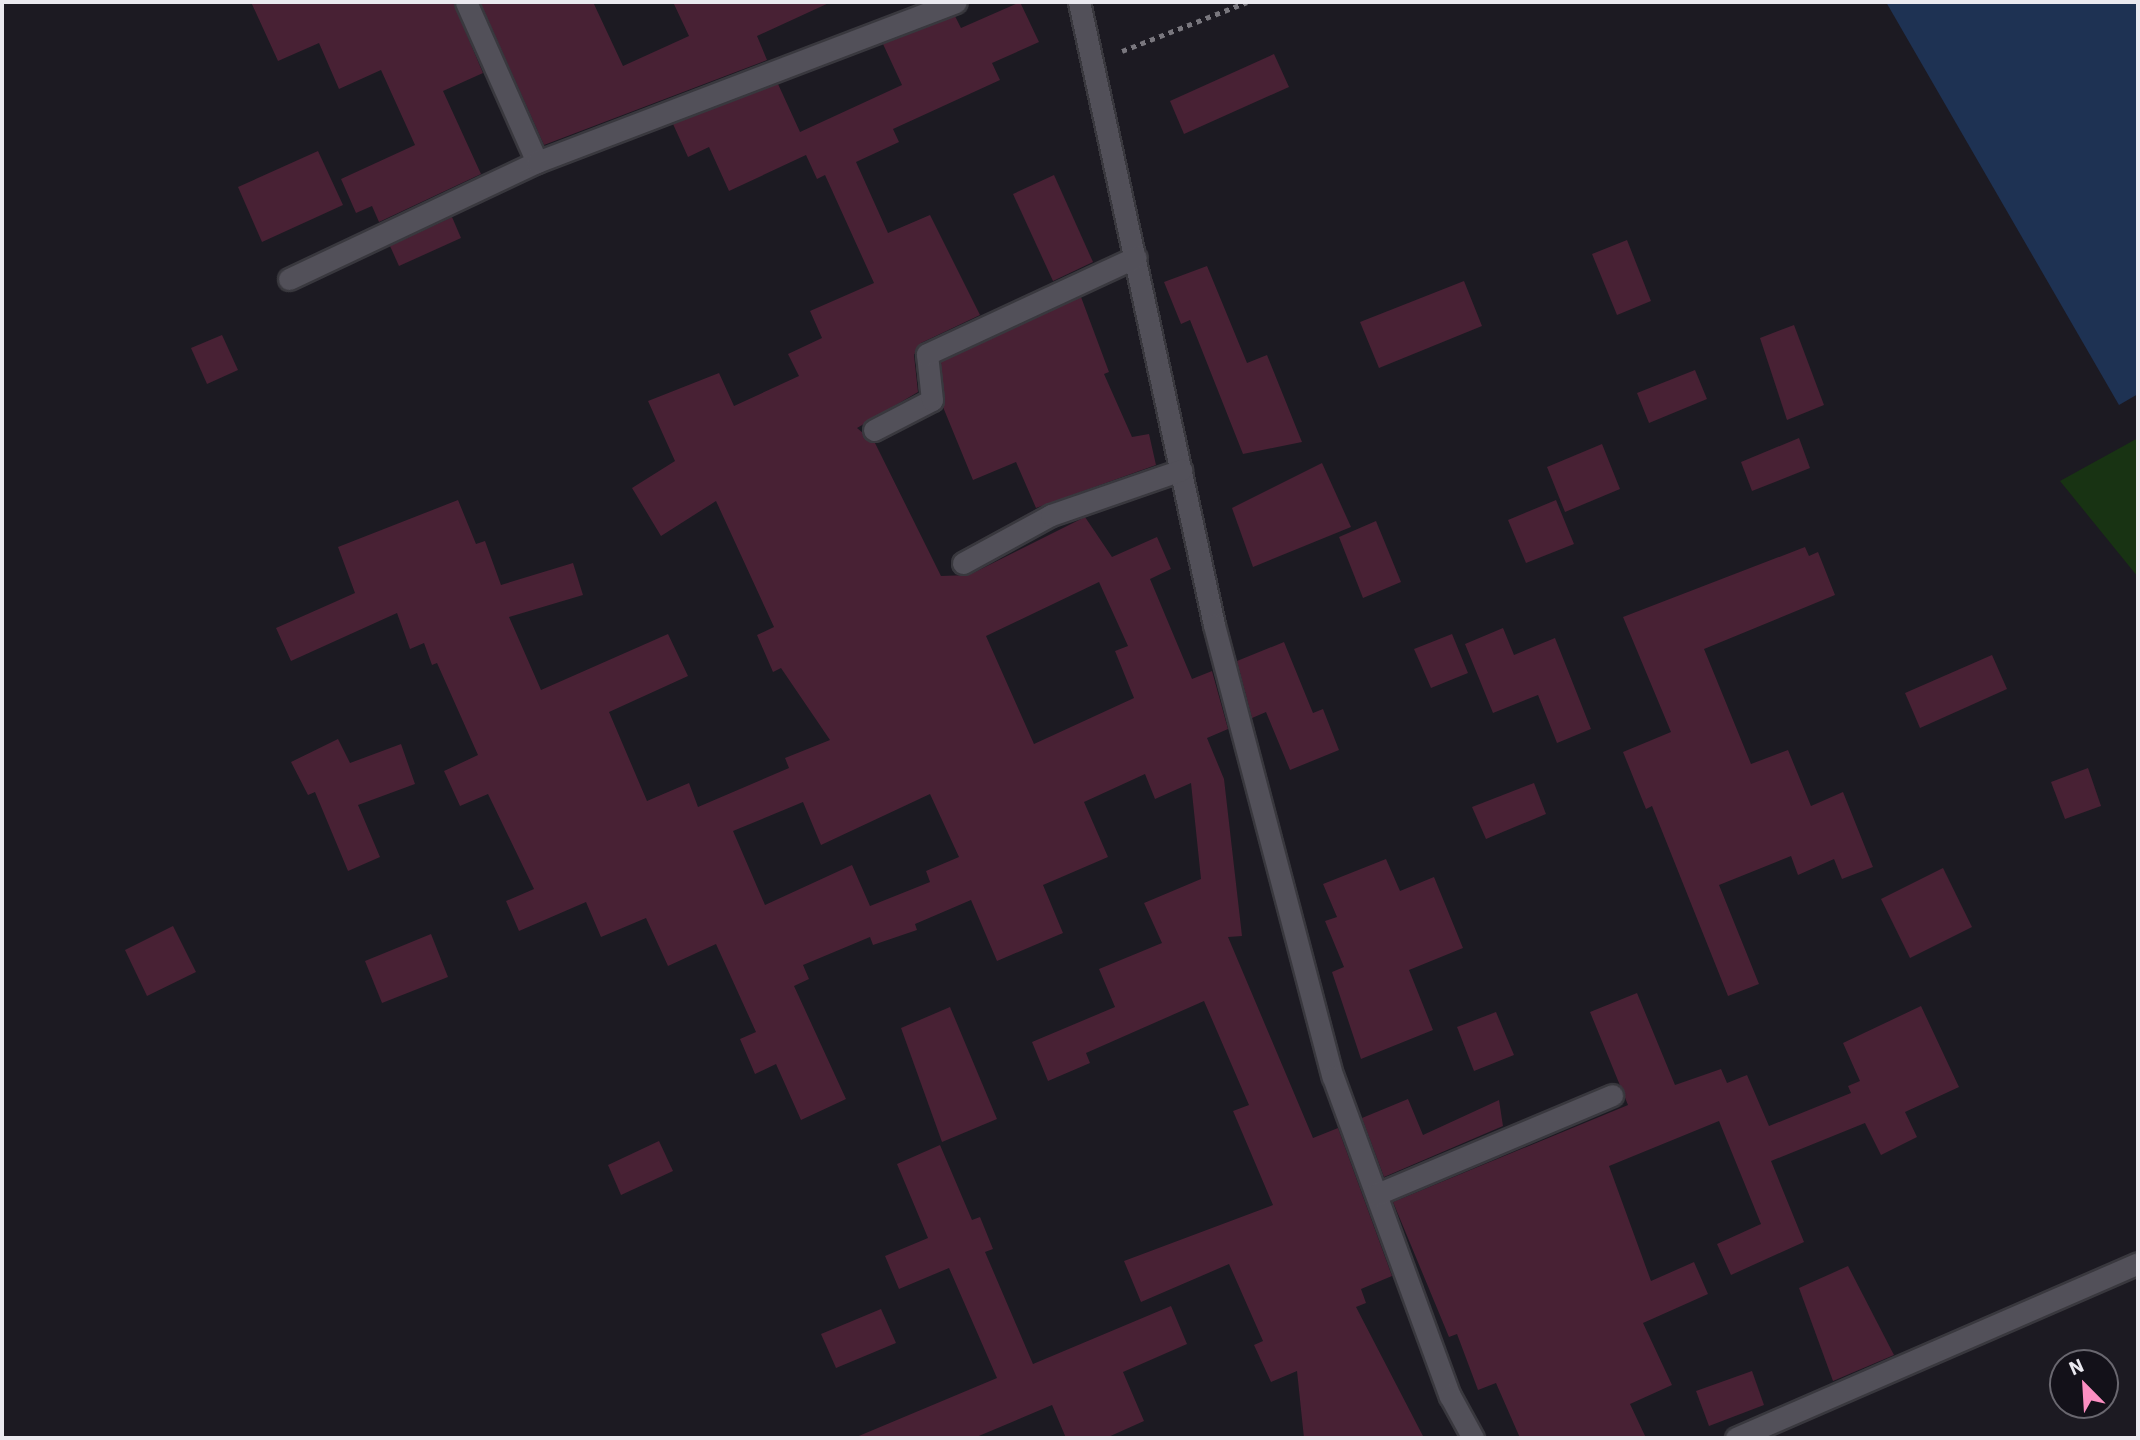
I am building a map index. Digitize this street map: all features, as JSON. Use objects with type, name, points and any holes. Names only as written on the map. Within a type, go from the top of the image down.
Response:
[{"type":"street","points":[[466,2],[537,162]]},
{"type":"street","points":[[289,279],[537,162],[956,2]]},
{"type":"street","points":[[1079,2],[1094,61],[1214,625],[1330,1064],[1450,1396],[1473,1438]]},
{"type":"street","points":[[874,430],[932,401],[927,354],[1136,257]]},
{"type":"street","points":[[963,563],[1051,515],[1181,470]]},
{"type":"street","points":[[1377,1194],[1612,1095]]},
{"type":"street","points":[[1736,1438],[2138,1263]]},
{"type":"path","points":[[1094,61],[1247,2]]},
{"type":"green space","points":[[2138,438],[2138,577],[2060,481]]},
{"type":"water","points":[[1886,2],[2138,2],[2138,394],[2119,405]]},
{"type":"building","points":[[251,2],[453,2],[483,73],[443,91],[481,174],[379,222],[372,206],[356,213],[341,179],[415,145],[381,70],[339,89],[319,43],[278,61]]},
{"type":"building","points":[[480,2],[593,2],[623,66],[689,36],[673,2],[831,2],[757,36],[767,60],[544,145]]},
{"type":"building","points":[[1020,2],[1039,42],[992,63],[1000,80],[893,129],[899,142],[856,162],[888,233],[930,215],[980,315],[921,343],[914,355],[918,392],[857,428],[875,443],[941,576],[969,575],[1085,517],[1112,557],[1157,537],[1171,569],[1150,579],[1192,679],[1212,671],[1228,729],[1207,738],[1224,779],[1242,936],[1228,937],[1313,1138],[1338,1128],[1392,1276],[1361,1289],[1366,1303],[1356,1307],[1424,1438],[1304,1438],[1297,1371],[1271,1382],[1254,1345],[1263,1341],[1229,1264],[1141,1302],[1124,1261],[1273,1205],[1233,1111],[1249,1105],[1204,1001],[1086,1053],[1090,1063],[1048,1081],[1032,1042],[1115,1007],[1099,969],[1162,943],[1144,903],[1201,879],[1191,783],[1155,799],[1145,774],[1084,802],[1108,857],[1043,885],[1063,933],[997,961],[971,900],[915,924],[917,930],[873,945],[870,937],[803,965],[809,979],[794,986],[846,1099],[801,1120],[776,1064],[755,1074],[740,1039],[756,1032],[716,944],[668,966],[646,918],[601,937],[586,902],[519,931],[506,901],[534,889],[488,794],[460,806],[444,771],[478,755],[437,663],[432,665],[424,643],[410,649],[397,613],[291,661],[276,628],[355,593],[338,547],[458,500],[476,544],[485,541],[501,585],[573,563],[583,595],[509,617],[541,690],[668,634],[688,676],[609,712],[647,801],[689,783],[698,807],[789,768],[785,758],[830,740],[781,668],[773,672],[757,635],[774,627],[716,501],[661,536],[632,488],[675,461],[648,401],[719,373],[734,406],[799,376],[788,354],[822,338],[810,311],[874,283],[825,175],[817,179],[806,155],[729,191],[709,147],[688,157],[673,124],[778,84],[800,132],[902,85],[883,44],[955,16],[961,28]],"holes":[[[1099,582],[1128,646],[1115,651],[1134,698],[1034,744],[986,636]],[[930,794],[959,857],[926,871],[930,882],[870,906],[852,865],[765,905],[733,831],[803,802],[821,845]]]},
{"type":"building","points":[[1274,54],[1289,87],[1184,134],[1170,101]]},
{"type":"building","points":[[318,151],[343,205],[262,242],[238,187]]},
{"type":"building","points":[[1054,175],[1093,262],[1053,281],[1013,194]]},
{"type":"building","points":[[452,217],[461,238],[399,266],[390,246]]},
{"type":"building","points":[[1627,240],[1651,301],[1617,315],[1592,254]]},
{"type":"building","points":[[1207,266],[1247,363],[1267,355],[1302,442],[1243,454],[1190,320],[1181,324],[1164,282]]},
{"type":"building","points":[[1464,281],[1482,326],[1379,368],[1360,322]]},
{"type":"building","points":[[1081,297],[1109,372],[1104,374],[1132,437],[1149,434],[1156,465],[1036,508],[1016,462],[973,480],[943,407],[941,362]]},
{"type":"building","points":[[1794,325],[1824,405],[1787,420],[1760,338]]},
{"type":"building","points":[[222,335],[238,370],[207,384],[191,348]]},
{"type":"building","points":[[1695,370],[1707,399],[1649,423],[1637,393]]},
{"type":"building","points":[[1799,438],[1810,468],[1752,491],[1741,462]]},
{"type":"building","points":[[1602,444],[1620,489],[1565,512],[1547,467]]},
{"type":"building","points":[[1322,463],[1351,527],[1253,567],[1232,508]]},
{"type":"building","points":[[1556,500],[1574,544],[1526,563],[1508,520]]},
{"type":"building","points":[[1376,521],[1401,582],[1363,598],[1339,537]]},
{"type":"building","points":[[1805,547],[1809,556],[1818,552],[1835,595],[1704,649],[1751,764],[1788,750],[1811,806],[1843,792],[1873,867],[1842,879],[1834,859],[1798,875],[1791,856],[1719,885],[1759,984],[1728,996],[1652,806],[1646,809],[1623,752],[1671,732],[1623,617]]},
{"type":"building","points":[[1503,628],[1514,655],[1555,638],[1591,729],[1557,743],[1538,695],[1493,713],[1465,644]]},
{"type":"building","points":[[1452,634],[1468,673],[1431,688],[1414,649]]},
{"type":"building","points":[[1284,642],[1313,713],[1323,709],[1339,750],[1290,770],[1266,712],[1252,718],[1237,661]]},
{"type":"building","points":[[1992,655],[2007,689],[1920,728],[1905,693]]},
{"type":"building","points":[[338,739],[350,763],[401,744],[415,784],[358,805],[380,857],[348,871],[315,792],[308,795],[291,762]]},
{"type":"building","points":[[2088,768],[2101,806],[2065,819],[2051,782]]},
{"type":"building","points":[[1534,783],[1546,814],[1486,839],[1472,807]]},
{"type":"building","points":[[1386,859],[1400,891],[1434,877],[1463,948],[1409,970],[1433,1030],[1361,1059],[1332,972],[1344,967],[1325,921],[1337,917],[1323,884]]},
{"type":"building","points":[[1943,868],[1972,927],[1910,958],[1881,899]]},
{"type":"building","points":[[173,926],[196,972],[147,996],[125,950]]},
{"type":"building","points":[[431,934],[448,977],[382,1003],[365,961]]},
{"type":"building","points":[[1637,993],[1675,1085],[1721,1069],[1727,1083],[1747,1075],[1769,1126],[1851,1093],[1848,1086],[1860,1081],[1843,1043],[1921,1006],[1959,1087],[1905,1112],[1917,1137],[1881,1155],[1865,1123],[1771,1161],[1804,1242],[1731,1275],[1717,1244],[1761,1224],[1719,1121],[1609,1166],[1651,1281],[1694,1262],[1708,1294],[1643,1323],[1672,1385],[1630,1404],[1646,1438],[1520,1438],[1496,1383],[1478,1390],[1457,1334],[1449,1337],[1393,1202],[1628,1105],[1590,1012]]},
{"type":"building","points":[[950,1007],[997,1119],[942,1142],[901,1028]]},
{"type":"building","points":[[1496,1012],[1514,1055],[1474,1071],[1457,1027]]},
{"type":"building","points":[[1408,1099],[1423,1135],[1499,1100],[1503,1126],[1384,1177],[1362,1118]]},
{"type":"building","points":[[659,1141],[673,1171],[621,1195],[608,1165]]},
{"type":"building","points":[[940,1145],[972,1220],[980,1217],[993,1249],[985,1252],[1033,1364],[1171,1306],[1187,1344],[1123,1372],[1144,1421],[1106,1438],[1066,1438],[1052,1405],[974,1438],[854,1438],[997,1378],[949,1268],[899,1289],[885,1256],[928,1238],[897,1164]]},
{"type":"building","points":[[1848,1266],[1894,1355],[1833,1381],[1799,1288]]},
{"type":"building","points":[[881,1309],[896,1343],[836,1368],[821,1334]]},
{"type":"building","points":[[1752,1371],[1764,1405],[1709,1426],[1696,1391]]}]
